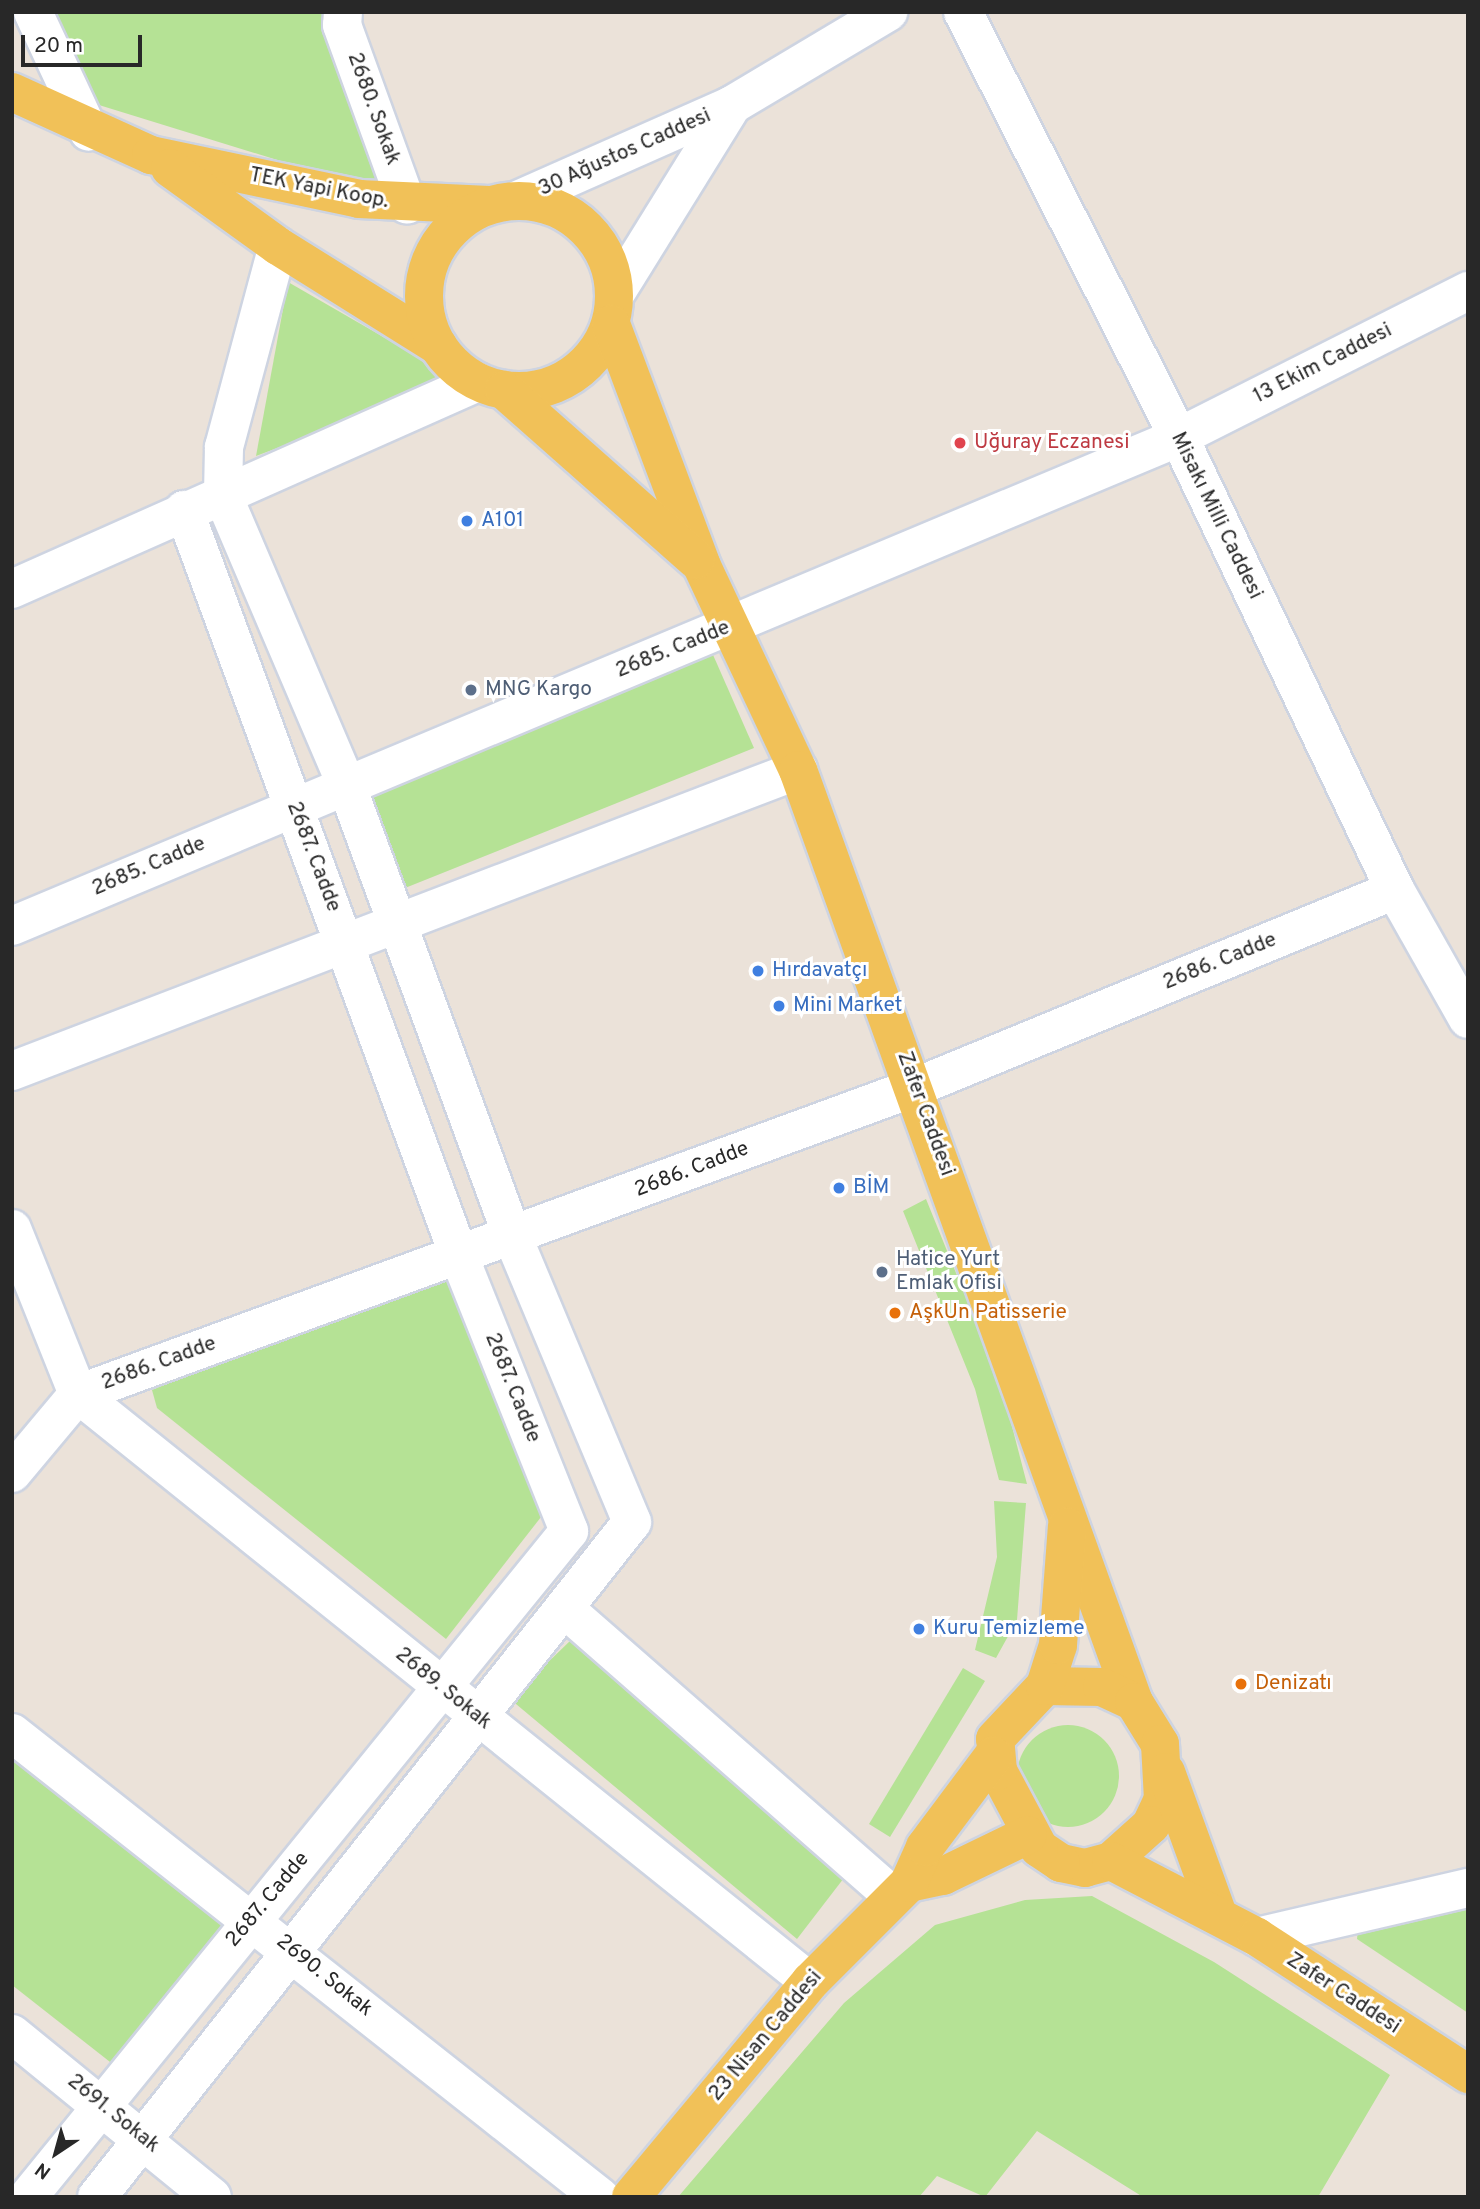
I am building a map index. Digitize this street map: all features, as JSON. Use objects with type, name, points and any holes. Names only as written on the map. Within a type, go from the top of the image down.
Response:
[{"type":"main road","points":[[12,92],[89,132],[151,155],[278,246],[438,346],[491,386],[701,564]]},
{"type":"main road","name":"TEK Yapi Koop.","points":[[151,155],[407,205],[504,202]]},
{"type":"main road","points":[[438,346],[426,320],[429,263],[456,225],[504,202],[548,205],[589,232],[610,265],[613,309],[582,369],[532,391],[491,386]]},
{"type":"main road","name":"Zafer Caddesi","points":[[613,309],[701,564],[798,770],[916,1087],[1134,1702]]},
{"type":"main road","name":"Zafer Caddesi","points":[[1045,1686],[1058,1644],[1068,1517]]},
{"type":"main road","points":[[1166,1772],[1151,1825],[1111,1861],[1085,1868],[1061,1863],[1028,1835],[993,1756],[995,1739],[1045,1686],[1101,1687],[1134,1702],[1160,1744],[1166,1772],[1218,1915]]},
{"type":"main road","name":"23 Nisan Caddesi","points":[[631,2197],[810,1982],[902,1890],[925,1847],[993,1756]]},
{"type":"main road","points":[[902,1890],[943,1876],[1028,1835]]},
{"type":"main road","name":"Zafer Caddesi","points":[[1111,1861],[1257,1937],[1468,2074]]},
{"type":"street","points":[[33,12],[89,132]]},
{"type":"street","name":"2680. Sokak","points":[[343,12],[342,25],[407,205]]},
{"type":"street","name":"30 Ağustos Caddesi","points":[[504,202],[732,105],[888,12]]},
{"type":"street","name":"Misakı Milli Caddesi","points":[[963,12],[1179,438],[1395,890],[1468,1019]]},
{"type":"street","name":"30 Ağustos Caddesi","points":[[613,309],[732,105]]},
{"type":"street","points":[[97,2197],[480,1719],[632,1522],[513,1238],[346,784],[223,495],[224,447],[278,246]]},
{"type":"street","name":"13 Ekim Caddesi","points":[[1179,438],[1468,291]]},
{"type":"street","points":[[12,589],[184,510],[491,386]]},
{"type":"street","name":"2685. Cadde","points":[[12,926],[293,804],[732,627],[1179,438]]},
{"type":"street","points":[[184,510],[224,447]]},
{"type":"street","name":"2687. Cadde","points":[[28,2197],[252,1917],[444,1690],[569,1531],[457,1253],[345,942],[184,510]]},
{"type":"street","points":[[12,1071],[397,921],[798,770]]},
{"type":"street","name":"2686. Cadde","points":[[12,1473],[78,1394],[457,1253],[513,1238],[916,1087],[1395,890]]},
{"type":"street","points":[[12,1229],[78,1394]]},
{"type":"street","name":"2689. Sokak","points":[[78,1394],[810,1982]]},
{"type":"street","points":[[565,1609],[902,1890]]},
{"type":"street","name":"2690. Sokak","points":[[12,1734],[252,1917],[600,2197]]},
{"type":"street","points":[[1257,1937],[1468,1888]]},
{"type":"street","name":"2691. Sokak","points":[[12,2034],[144,2138],[212,2197]]},
{"type":"green space","points":[[47,12],[326,12],[384,193],[86,101]]},
{"type":"green space","points":[[288,282],[458,380],[256,456]]},
{"type":"green space","points":[[710,648],[754,748],[405,888],[364,790]]},
{"type":"green space","points":[[926,1199],[1001,1384],[1027,1484],[999,1480],[975,1389],[903,1211]]},
{"type":"green space","points":[[451,1270],[548,1508],[446,1639],[157,1408],[152,1390]]},
{"type":"green space","points":[[994,1501],[1026,1503],[1017,1620],[996,1658],[975,1650],[997,1557]]},
{"type":"green space","points":[[571,1640],[847,1874],[797,1939],[510,1699]]},
{"type":"green space","points":[[963,1668],[985,1681],[890,1837],[869,1824]]},
{"type":"green space","points":[[1068,1725],[1087,1729],[1104,1740],[1115,1757],[1119,1776],[1115,1795],[1104,1812],[1087,1823],[1068,1827],[1049,1823],[1032,1812],[1021,1795],[1017,1776],[1021,1757],[1032,1740],[1049,1729]]},
{"type":"green space","points":[[12,1750],[232,1924],[119,2069],[12,1985]]},
{"type":"green space","points":[[1092,1896],[1214,1962],[1390,2075],[1318,2197],[1143,2197],[1037,2131],[985,2197],[937,2176],[919,2197],[678,2197],[844,2003],[935,1925],[1025,1900]]},
{"type":"green space","points":[[1468,1903],[1468,2013],[1357,1939],[1358,1929]]},
{"type":"place","name":"Uğuray Eczanesi","points":[[960,443]]},
{"type":"place","name":"A101","points":[[467,521]]},
{"type":"place","name":"MNG Kargo","points":[[471,690]]},
{"type":"place","name":"Hırdavatçı","points":[[758,971]]},
{"type":"place","name":"Mini Market","points":[[779,1006]]},
{"type":"place","name":"BİM","points":[[839,1188]]},
{"type":"place","name":"Hatice Yurt Emlak Ofisi","points":[[882,1272]]},
{"type":"place","name":"AşkUn Patisserie","points":[[895,1313]]},
{"type":"place","name":"Kuru Temizleme","points":[[919,1629]]},
{"type":"place","name":"Denizatı","points":[[1241,1684]]}]
